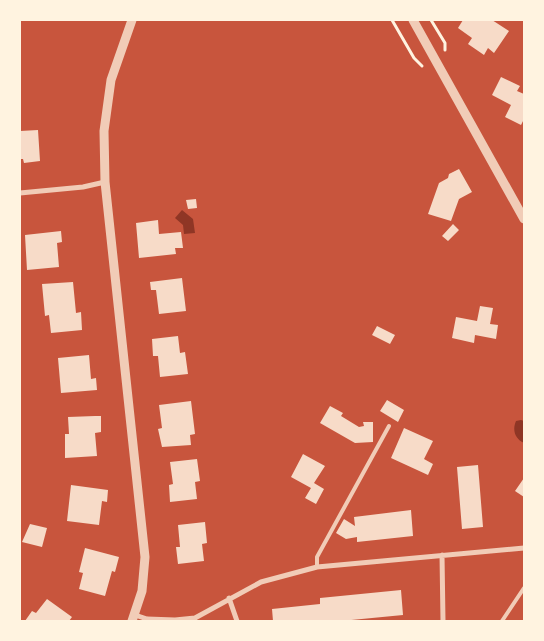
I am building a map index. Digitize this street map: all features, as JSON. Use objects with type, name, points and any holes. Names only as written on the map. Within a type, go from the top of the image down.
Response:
[{"type":"street","points":[[132,20],[110,89],[104,131],[106,182],[144,557],[142,591],[134,618],[175,620],[195,618],[261,582],[317,567],[524,548]]},
{"type":"street","points":[[412,20],[524,219]]},
{"type":"street","points":[[20,193],[106,182]]},
{"type":"street","points":[[442,555],[443,621]]},
{"type":"street","points":[[229,598],[237,621]]},
{"type":"lane","points":[[317,567],[317,556],[389,426]]},
{"type":"lane","points":[[502,621],[524,588]]},
{"type":"shaded area","points":[[182,210],[193,219],[195,233],[184,234],[183,225],[175,218]]},
{"type":"shaded area","points":[[516,421],[524,421],[524,443],[516,437],[514,431]]},
{"type":"building","points":[[463,20],[492,20],[509,31],[494,53],[488,48],[484,55],[468,44],[472,38],[458,28]]},
{"type":"building","points":[[501,77],[520,86],[517,91],[524,94],[524,119],[521,125],[505,117],[511,105],[492,95]]},
{"type":"building","points":[[38,130],[40,161],[24,163],[23,159],[20,159],[20,131]]},
{"type":"building","points":[[459,169],[472,192],[459,199],[451,221],[428,214],[439,183],[448,178],[449,174]]},
{"type":"building","points":[[196,199],[197,208],[188,209],[186,200]]},
{"type":"building","points":[[158,220],[159,234],[181,232],[183,248],[175,248],[176,254],[139,258],[136,223]]},
{"type":"building","points":[[453,224],[459,230],[448,241],[442,236]]},
{"type":"building","points":[[61,231],[62,242],[57,243],[59,267],[27,270],[25,235]]},
{"type":"building","points":[[182,278],[186,311],[159,314],[156,290],[151,290],[150,282]]},
{"type":"building","points":[[73,282],[76,313],[81,312],[82,330],[51,333],[49,315],[45,316],[42,284]]},
{"type":"building","points":[[480,306],[493,308],[490,324],[498,325],[496,339],[475,335],[474,343],[452,338],[456,317],[477,321]]},
{"type":"building","points":[[377,326],[395,335],[390,344],[372,335]]},
{"type":"building","points":[[178,336],[180,353],[185,352],[188,374],[160,377],[158,356],[153,356],[152,339]]},
{"type":"building","points":[[89,355],[91,379],[96,378],[97,390],[61,393],[58,358]]},
{"type":"building","points":[[387,400],[404,410],[398,422],[380,411]]},
{"type":"building","points":[[191,401],[195,434],[190,435],[191,445],[162,447],[158,429],[162,428],[159,405]]},
{"type":"building","points":[[330,406],[343,413],[341,416],[359,427],[364,426],[363,422],[373,422],[373,442],[355,443],[320,423]]},
{"type":"building","points":[[101,416],[101,432],[95,433],[97,456],[65,458],[65,434],[69,434],[68,417]]},
{"type":"building","points":[[404,428],[433,441],[424,459],[433,464],[428,475],[391,458]]},
{"type":"building","points":[[303,454],[325,466],[314,483],[324,489],[316,504],[305,498],[311,488],[291,477]]},
{"type":"building","points":[[197,459],[200,481],[195,482],[197,499],[170,502],[169,485],[173,484],[170,462]]},
{"type":"building","points":[[478,465],[483,527],[462,529],[457,467]]},
{"type":"building","points":[[524,478],[524,497],[515,491]]},
{"type":"building","points":[[71,485],[108,490],[107,502],[102,501],[99,525],[67,521]]},
{"type":"building","points":[[411,510],[413,536],[357,542],[357,537],[346,539],[336,533],[344,519],[355,526],[354,517]]},
{"type":"building","points":[[205,522],[207,543],[202,544],[204,561],[178,564],[176,547],[180,547],[178,525]]},
{"type":"building","points":[[30,524],[47,528],[42,547],[22,542]]},
{"type":"building","points":[[85,548],[119,557],[115,572],[112,571],[105,596],[79,589],[83,573],[79,572]]},
{"type":"building","points":[[401,590],[403,615],[341,621],[273,621],[272,609],[320,604],[320,598]]},
{"type":"building","points":[[47,599],[72,617],[69,621],[25,621],[32,611],[36,613]]}]
